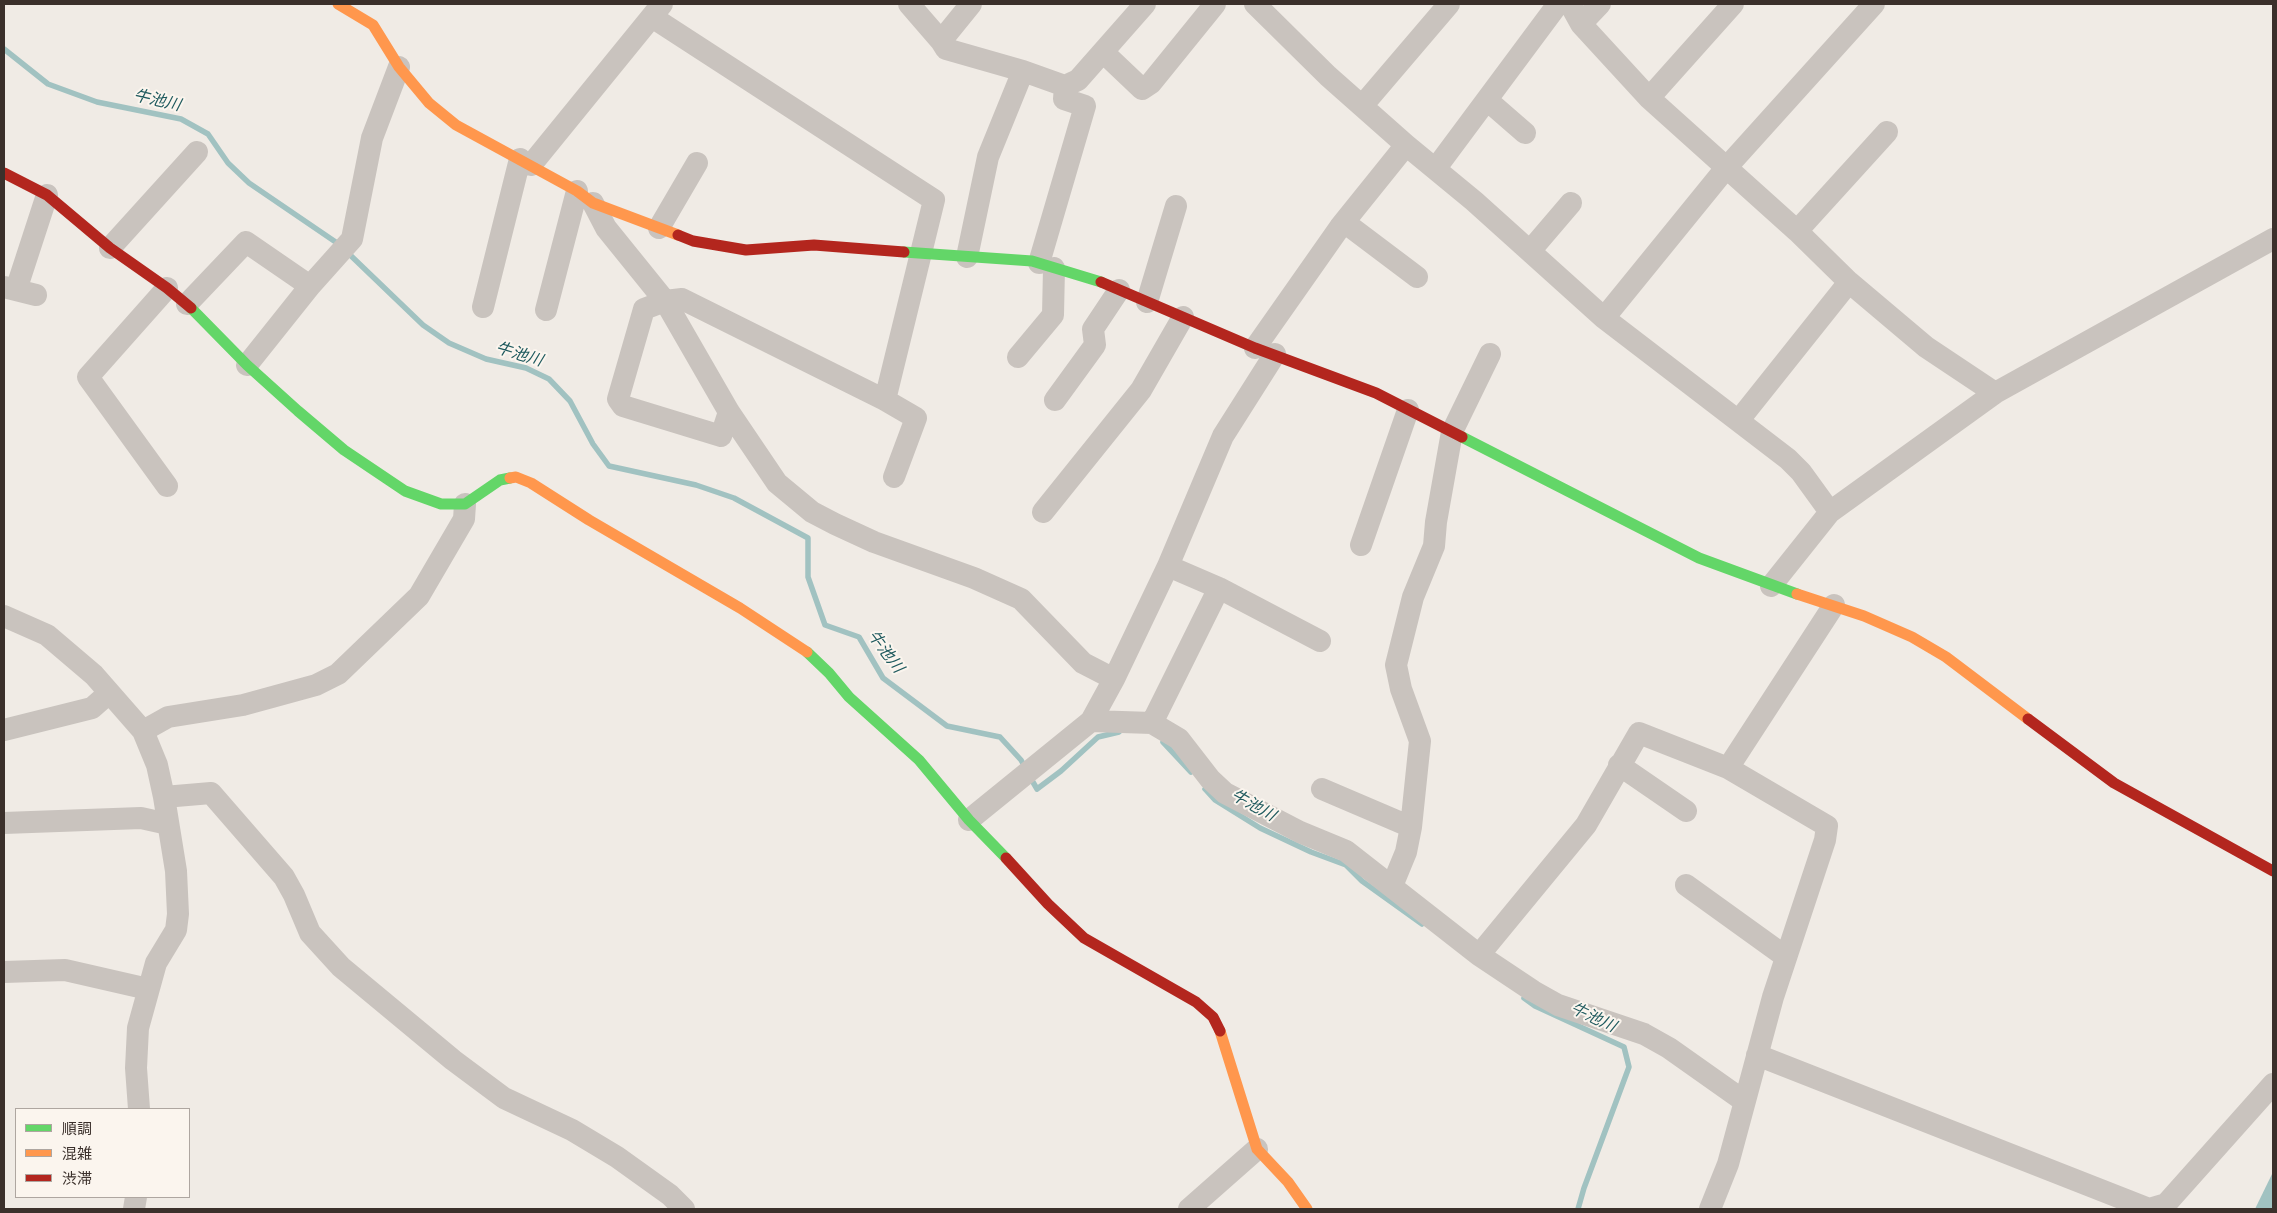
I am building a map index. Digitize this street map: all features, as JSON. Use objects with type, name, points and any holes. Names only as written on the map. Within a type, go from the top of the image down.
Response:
[{"type":"street","points":[[338,4],[373,25],[400,67],[429,103],[456,125],[526,162],[585,197],[693,241],[746,250],[814,244],[967,257],[1046,266],[1099,281],[1183,318],[1376,393],[1699,558],[1771,586],[1834,605],[1912,637],[1946,657],[2114,783],[2273,871]]},
{"type":"street","points":[[909,4],[946,49],[1022,71],[1065,86],[1078,80],[1145,4]]},
{"type":"street","points":[[941,41],[971,4]]},
{"type":"street","points":[[1103,52],[1142,89],[1151,83],[1215,4]]},
{"type":"street","points":[[1255,4],[1328,76],[1406,145],[1436,168],[1604,318],[1788,459],[1801,472],[1830,512]]},
{"type":"street","points":[[1362,106],[1449,4]]},
{"type":"street","points":[[1436,168],[1558,4]]},
{"type":"street","points":[[1570,4],[1581,24],[1649,98],[1796,231],[1849,282],[1926,346],[1995,393]]},
{"type":"street","points":[[1581,24],[1600,4]]},
{"type":"street","points":[[1649,98],[1733,4]]},
{"type":"street","points":[[1604,318],[1726,168],[1874,4]]},
{"type":"street","points":[[483,307],[526,162],[657,10],[934,200],[885,400]]},
{"type":"street","points":[[247,365],[310,286],[352,239],[372,138],[400,67]]},
{"type":"street","points":[[967,257],[988,157],[1022,71]]},
{"type":"street","points":[[1018,357],[1053,315],[1046,266],[1085,106],[1064,99],[1065,86]]},
{"type":"street","points":[[1487,100],[1525,133]]},
{"type":"street","points":[[1796,231],[1887,132]]},
{"type":"street","points":[[969,820],[1091,720],[1114,679],[1168,566],[1223,436],[1265,351],[1344,222],[1406,145]]},
{"type":"street","points":[[110,248],[197,152]]},
{"type":"street","points":[[659,228],[696,163]]},
{"type":"street","points":[[4,173],[47,195],[110,248],[167,288],[187,304],[247,365],[344,450],[405,491],[441,504],[465,504],[500,480],[516,477],[531,483],[589,520],[800,646],[829,672],[849,697],[919,760],[969,820],[1048,904],[1084,938],[1196,1002],[1213,1017],[1222,1036],[1258,1148],[1288,1182],[1307,1209]]},
{"type":"street","points":[[18,291],[47,195]]},
{"type":"street","points":[[585,197],[606,228],[665,301],[729,412],[776,483],[812,512],[874,542],[974,578],[1021,599],[1083,663],[1114,679]]},
{"type":"street","points":[[546,310],[585,197]]},
{"type":"street","points":[[1530,251],[1571,203]]},
{"type":"street","points":[[1147,302],[1176,206]]},
{"type":"street","points":[[1344,222],[1417,277]]},
{"type":"street","points":[[1771,586],[1830,512],[1995,393],[2273,239]]},
{"type":"street","points":[[187,304],[246,242],[310,286]]},
{"type":"street","points":[[1739,420],[1849,282]]},
{"type":"street","points":[[167,288],[88,377],[167,486]]},
{"type":"street","points":[[1055,400],[1095,346],[1093,329],[1118,290]]},
{"type":"street","points":[[729,412],[721,436],[623,406],[618,399],[644,309],[665,301],[682,299],[885,400],[916,418],[894,477]]},
{"type":"street","points":[[1043,512],[1142,390],[1183,318]]},
{"type":"street","points":[[1392,886],[1406,852],[1420,741],[1401,689],[1396,664],[1413,597],[1434,546],[1436,522],[1452,432],[1490,354]]},
{"type":"street","points":[[1360,545],[1408,410]]},
{"type":"street","points":[[143,730],[168,717],[243,705],[316,685],[338,674],[419,596],[464,519],[465,504]]},
{"type":"street","points":[[1168,566],[1219,588],[1320,640]]},
{"type":"street","points":[[1152,723],[1219,588]]},
{"type":"street","points":[[1728,768],[1834,605]]},
{"type":"street","points":[[4,616],[46,635],[94,675],[143,730],[157,765],[176,871],[178,914],[176,930],[156,963],[138,1028],[136,1068],[139,1108]]},
{"type":"street","points":[[4,730],[92,708],[109,693]]},
{"type":"street","points":[[1091,720],[1152,723],[1179,740],[1210,779],[1225,793],[1300,832],[1346,851],[1479,954],[1533,991],[1558,1005],[1644,1034],[1669,1048],[1744,1101]]},
{"type":"street","points":[[1479,954],[1586,825],[1639,733],[1728,768],[1827,826],[1825,840],[1786,957],[1757,1055],[1728,1164],[1710,1209]]},
{"type":"street","points":[[1620,765],[1686,811]]},
{"type":"street","points":[[1322,789],[1410,827]]},
{"type":"street","points":[[164,797],[210,793],[284,877],[310,933],[341,967],[453,1060],[504,1098],[572,1130],[617,1157],[670,1195],[684,1209]]},
{"type":"street","points":[[4,823],[141,818],[168,824]]},
{"type":"street","points":[[1686,885],[1786,957]]},
{"type":"street","points":[[4,972],[64,970],[148,989]]},
{"type":"street","points":[[1757,1055],[2149,1209],[2166,1204],[2273,1084]]},
{"type":"street","points":[[1189,1209],[1258,1148]]},
{"type":"water","points":[[2273,1172],[2273,1209],[2255,1209]]},
{"type":"waterway","name":"牛池川","points":[[4,49],[48,84],[97,102],[181,119],[208,134],[228,163],[249,183],[340,245]]},
{"type":"waterway","name":"牛池川","points":[[347,252],[423,325],[449,343],[486,359],[526,368],[549,379],[570,401],[593,444],[609,466],[696,485],[734,498],[808,538],[808,577],[825,625],[859,637],[883,678],[947,726],[1000,737],[1021,760],[1026,769]]},
{"type":"waterway","name":"牛池川","points":[[1030,777],[1037,789],[1061,771],[1098,737],[1119,732]]},
{"type":"waterway","name":"牛池川","points":[[1163,742],[1191,772]]},
{"type":"waterway","name":"牛池川","points":[[1205,789],[1215,800],[1260,828],[1311,852],[1346,865],[1362,881],[1422,924]]},
{"type":"waterway","name":"牛池川","points":[[1524,998],[1535,1006],[1624,1047],[1629,1067],[1578,1209]]},
{"type":"traffic: fast","points":[[904,252],[1032,261],[1101,282]]},
{"type":"traffic: fast","points":[[191,308],[247,365],[298,411],[344,450],[405,491],[441,504],[465,504],[500,480],[510,478]]},
{"type":"traffic: fast","points":[[1462,437],[1699,558],[1797,594]]},
{"type":"traffic: fast","points":[[807,652],[829,673],[849,697],[919,760],[969,820],[1006,858]]},
{"type":"traffic: slow","points":[[338,4],[373,25],[399,67],[429,103],[456,125],[577,191],[593,203],[678,235]]},
{"type":"traffic: slow","points":[[510,478],[516,477],[531,483],[589,520],[740,608],[807,652]]},
{"type":"traffic: slow","points":[[1797,594],[1864,616],[1912,637],[1946,657],[2028,719]]},
{"type":"traffic: slow","points":[[1220,1031],[1257,1149],[1288,1182],[1307,1209]]},
{"type":"traffic: jam","points":[[4,173],[47,195],[110,248],[167,288],[191,308]]},
{"type":"traffic: jam","points":[[678,235],[693,241],[746,250],[814,245],[904,252]]},
{"type":"traffic: jam","points":[[1101,282],[1255,348],[1376,393],[1462,437]]},
{"type":"traffic: jam","points":[[2028,719],[2114,783],[2273,871]]},
{"type":"traffic: jam","points":[[1006,858],[1048,904],[1084,938],[1196,1002],[1213,1017],[1220,1031]]}]
